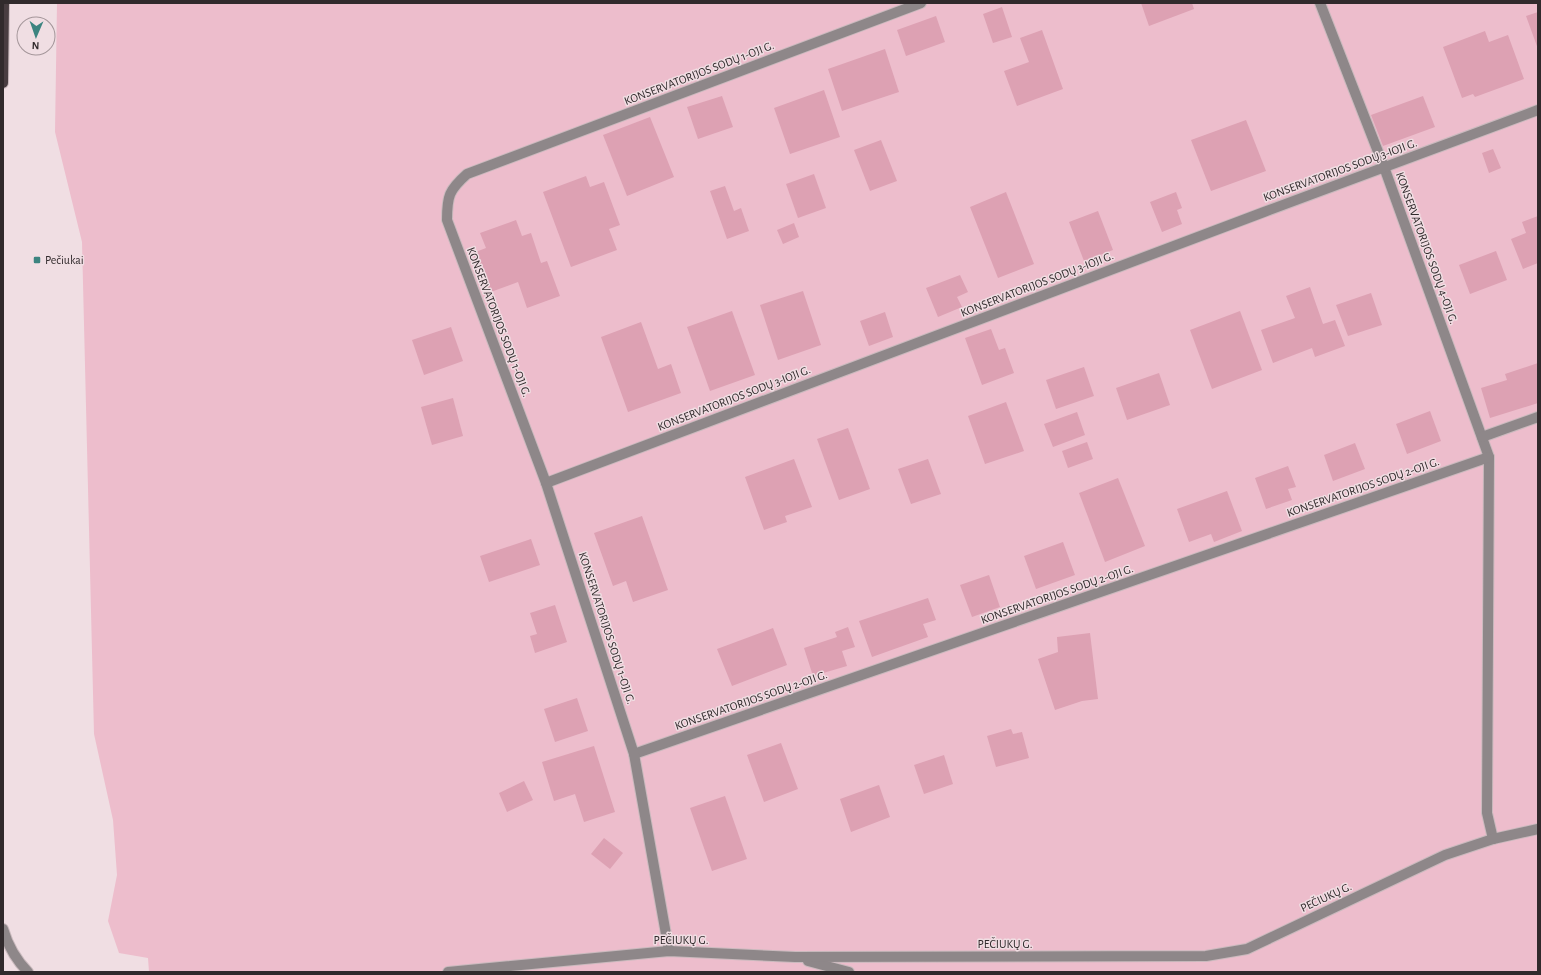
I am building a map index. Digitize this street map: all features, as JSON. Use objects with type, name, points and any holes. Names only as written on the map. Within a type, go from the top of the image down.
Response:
[{"type":"main road","points":[[3,83],[4,3]]},
{"type":"street","name":"KONSERVATORIJOS SODŲ 1-OJI G.","points":[[669,951],[634,754],[546,483],[447,220],[447,202],[454,186],[467,174],[921,3]]},
{"type":"street","name":"KONSERVATORIJOS SODŲ 4-OJI G.","points":[[1320,3],[1384,168],[1489,457],[1487,813],[1493,839]]},
{"type":"street","name":"KONSERVATORIJOS SODŲ 3-IOJI G.","points":[[546,483],[1538,110]]},
{"type":"street","points":[[1482,437],[1538,417]]},
{"type":"street","name":"KONSERVATORIJOS SODŲ 2-OJI G.","points":[[634,754],[1489,457]]},
{"type":"street","name":"PEČIUKŲ G.","points":[[448,972],[669,951],[795,957],[1206,956],[1247,949],[1445,855],[1493,839],[1538,830]]},
{"type":"street","points":[[3,929],[7,942],[19,963],[28,972]]},
{"type":"street","points":[[795,957],[849,972]]},
{"type":"shaded area","points":[[57,3],[1538,3],[1538,972],[149,972],[148,958],[119,953],[108,921],[117,875],[113,820],[94,734],[82,242],[55,132]]},
{"type":"building","points":[[1141,3],[1192,3],[1194,9],[1149,26]]},
{"type":"building","points":[[1002,7],[1012,37],[993,43],[983,14]]},
{"type":"building","points":[[1538,12],[1538,49],[1526,16]]},
{"type":"building","points":[[936,16],[945,42],[906,56],[897,30]]},
{"type":"building","points":[[1042,30],[1063,89],[1017,106],[1004,71],[1029,62],[1020,38]]},
{"type":"building","points":[[1485,31],[1489,42],[1508,35],[1524,79],[1475,97],[1473,94],[1462,98],[1443,47]]},
{"type":"building","points":[[885,49],[899,92],[842,111],[828,69]]},
{"type":"building","points":[[824,90],[840,137],[790,154],[774,108]]},
{"type":"building","points":[[722,96],[733,127],[698,139],[687,107]]},
{"type":"building","points":[[1423,96],[1435,127],[1383,146],[1371,115]]},
{"type":"building","points":[[650,117],[674,177],[627,196],[603,135]]},
{"type":"building","points":[[1246,120],[1266,171],[1211,191],[1191,140]]},
{"type":"building","points":[[881,140],[897,181],[870,191],[854,150]]},
{"type":"building","points":[[1493,149],[1501,168],[1489,173],[1482,153]]},
{"type":"building","points":[[814,174],[826,208],[798,218],[786,184]]},
{"type":"building","points":[[586,176],[590,187],[604,182],[620,225],[609,229],[617,250],[571,267],[543,192]]},
{"type":"building","points":[[725,186],[734,211],[741,208],[749,231],[727,239],[710,191]]},
{"type":"building","points":[[1006,192],[1034,264],[998,278],[970,207]]},
{"type":"building","points":[[1176,192],[1182,208],[1177,210],[1182,224],[1162,232],[1150,202]]},
{"type":"building","points":[[1098,211],[1113,250],[1084,261],[1069,222]]},
{"type":"building","points":[[1538,216],[1538,263],[1523,269],[1511,239],[1526,233],[1522,222]]},
{"type":"building","points":[[516,220],[522,236],[531,233],[541,263],[547,261],[560,296],[527,308],[518,282],[488,293],[473,253],[486,248],[480,233]]},
{"type":"building","points":[[794,223],[799,237],[783,244],[777,230]]},
{"type":"building","points":[[1496,251],[1507,280],[1470,294],[1459,265]]},
{"type":"building","points":[[960,275],[968,292],[957,297],[962,307],[938,317],[926,288]]},
{"type":"building","points":[[1310,287],[1323,324],[1335,320],[1345,346],[1315,357],[1312,348],[1273,363],[1261,330],[1295,318],[1286,296]]},
{"type":"building","points":[[803,291],[821,345],[778,360],[760,305]]},
{"type":"building","points":[[1371,293],[1382,325],[1348,336],[1336,305]]},
{"type":"building","points":[[732,311],[755,375],[710,391],[687,327]]},
{"type":"building","points":[[1240,311],[1262,370],[1212,389],[1190,330]]},
{"type":"building","points":[[885,312],[893,337],[869,346],[860,321]]},
{"type":"building","points":[[641,322],[658,369],[671,364],[681,393],[628,412],[601,337]]},
{"type":"building","points":[[451,327],[463,361],[424,375],[412,340]]},
{"type":"building","points":[[991,329],[999,350],[1005,348],[1014,373],[982,385],[965,338]]},
{"type":"building","points":[[1538,363],[1538,403],[1490,418],[1481,388],[1507,380],[1505,374]]},
{"type":"building","points":[[1084,367],[1094,396],[1056,409],[1046,380]]},
{"type":"building","points":[[1159,373],[1170,405],[1127,420],[1116,388]]},
{"type":"building","points":[[453,398],[463,436],[432,445],[421,407]]},
{"type":"building","points":[[1006,402],[1024,451],[985,464],[968,416]]},
{"type":"building","points":[[1430,411],[1441,441],[1407,454],[1396,424]]},
{"type":"building","points":[[1077,412],[1085,435],[1053,447],[1044,424]]},
{"type":"building","points":[[848,428],[870,489],[839,500],[817,439]]},
{"type":"building","points":[[1087,442],[1093,459],[1068,468],[1062,451]]},
{"type":"building","points":[[1355,443],[1365,469],[1333,481],[1324,455]]},
{"type":"building","points":[[794,459],[812,507],[785,516],[787,522],[764,530],[745,477]]},
{"type":"building","points":[[928,459],[941,494],[911,504],[898,469]]},
{"type":"building","points":[[1288,466],[1296,487],[1288,489],[1292,500],[1266,509],[1255,478]]},
{"type":"building","points":[[1118,478],[1145,546],[1105,562],[1079,493]]},
{"type":"building","points":[[1227,491],[1242,531],[1214,542],[1211,534],[1189,542],[1177,509]]},
{"type":"building","points":[[642,516],[668,590],[633,602],[626,581],[613,586],[594,533]]},
{"type":"building","points":[[531,539],[540,565],[489,582],[480,556]]},
{"type":"building","points":[[1063,542],[1075,575],[1036,589],[1024,556]]},
{"type":"building","points":[[989,575],[1000,607],[972,617],[960,585]]},
{"type":"building","points":[[928,598],[936,620],[923,624],[928,637],[872,657],[859,621]]},
{"type":"building","points":[[555,605],[567,642],[535,653],[530,636],[537,634],[530,613]]},
{"type":"building","points":[[848,627],[855,647],[842,651],[847,666],[813,676],[804,648],[837,637],[835,632]]},
{"type":"building","points":[[773,628],[787,665],[732,686],[717,649]]},
{"type":"building","points":[[1090,633],[1098,699],[1082,701],[1055,710],[1038,659],[1058,652],[1057,637]]},
{"type":"building","points":[[577,698],[588,731],[555,742],[544,709]]},
{"type":"building","points":[[1011,729],[1013,734],[1022,732],[1029,758],[996,767],[987,736]]},
{"type":"building","points":[[781,743],[798,789],[764,802],[747,755]]},
{"type":"building","points":[[594,746],[615,812],[584,822],[575,794],[554,801],[542,762]]},
{"type":"building","points":[[944,755],[953,784],[924,794],[914,765]]},
{"type":"building","points":[[524,781],[533,800],[507,812],[499,793]]},
{"type":"building","points":[[879,785],[890,817],[851,832],[840,799]]},
{"type":"building","points":[[725,796],[747,859],[712,871],[690,808]]},
{"type":"building","points":[[604,838],[623,853],[610,869],[591,854]]},
{"type":"place","name":"Pečiukai","points":[[37,260]]}]
